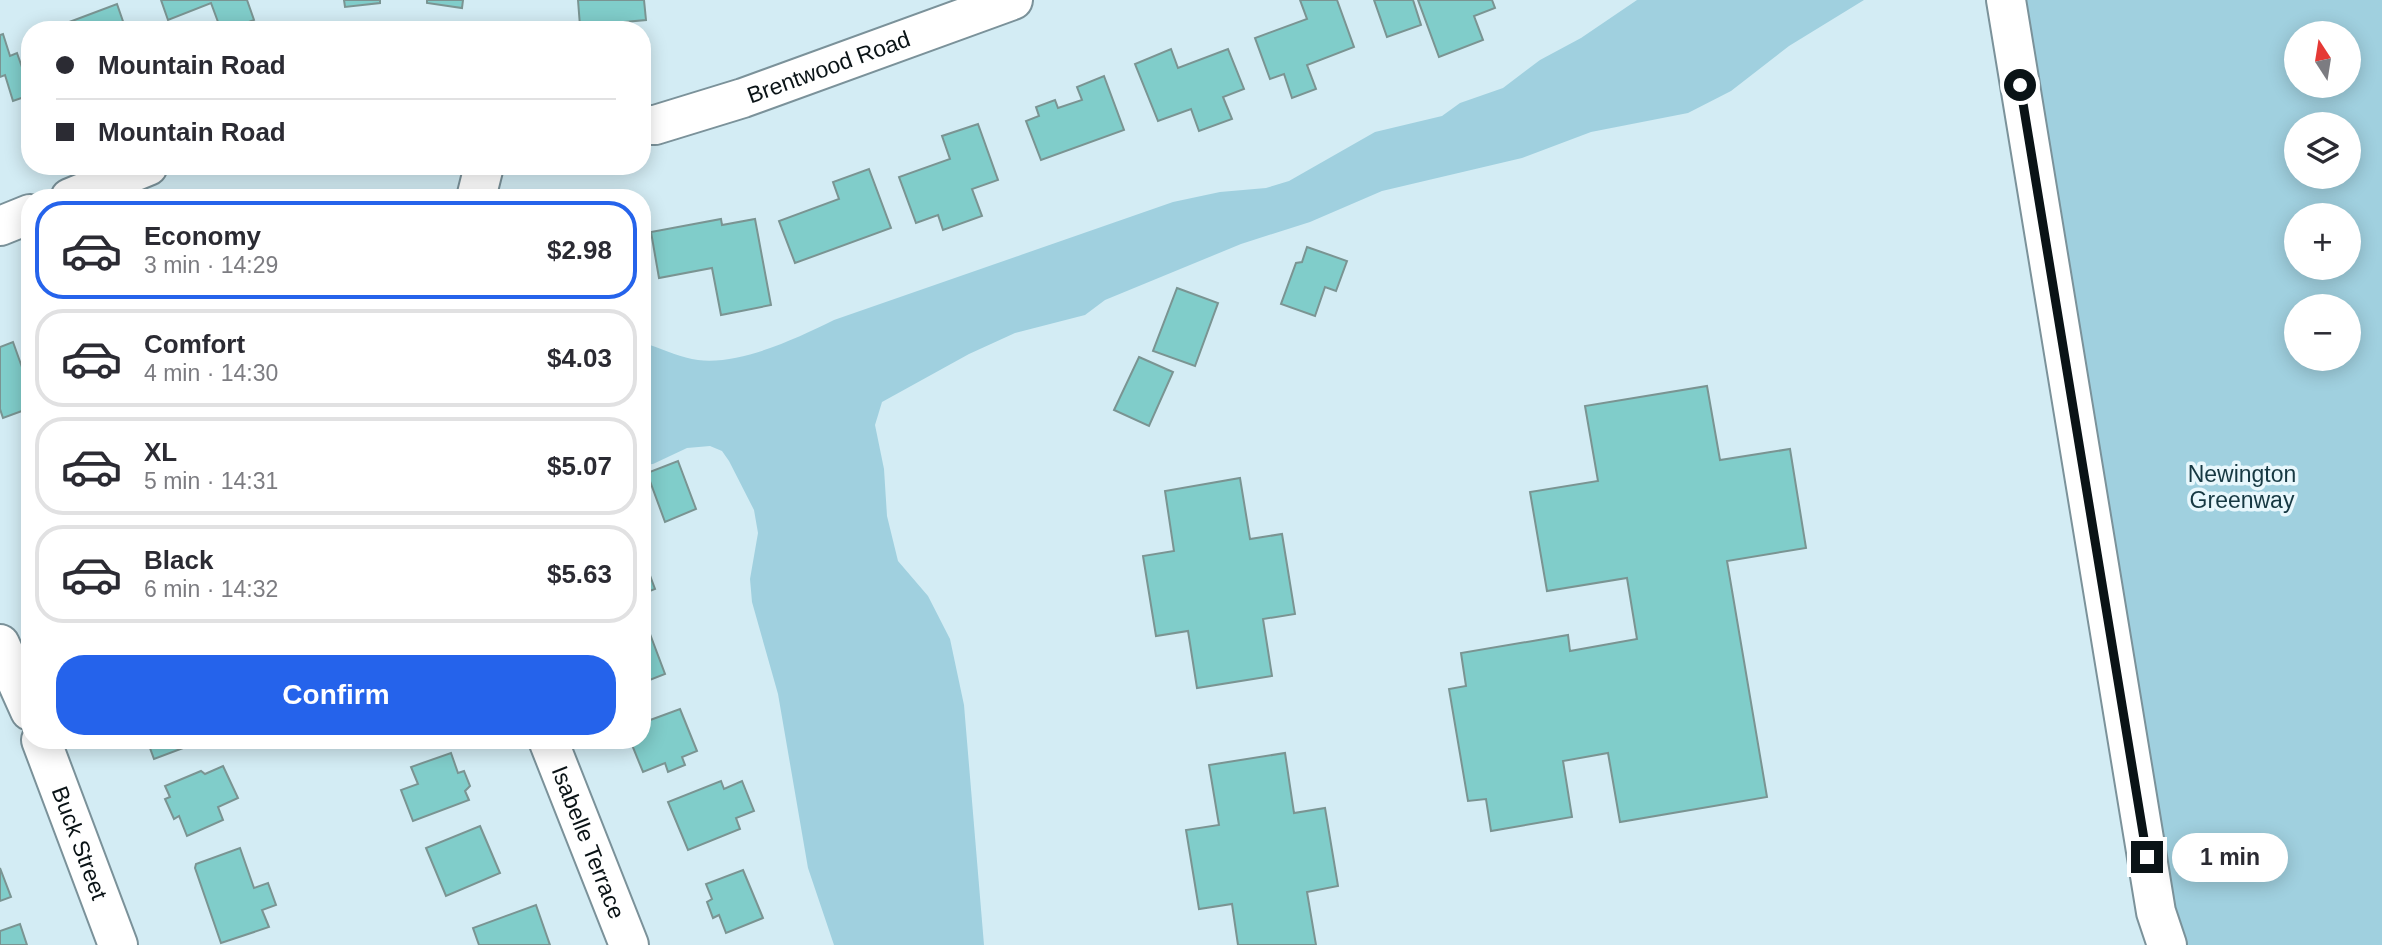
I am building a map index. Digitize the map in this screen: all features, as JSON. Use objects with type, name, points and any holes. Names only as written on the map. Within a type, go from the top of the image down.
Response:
[{"type":"street","name":"Brentwood Road","points":[[651,125],[743,98],[1013,0]]},
{"type":"street","points":[[2007,0],[2156,912],[2167,945]]},
{"type":"street","points":[[92,189],[126,175]]},
{"type":"street","points":[[0,226],[21,218]]},
{"type":"street","points":[[0,644],[21,691]]},
{"type":"street","name":"Buck Street","points":[[44,749],[118,945]]},
{"type":"street","name":"Isabelle Terrace","points":[[552,749],[629,945]]},
{"type":"green space","points":[[1637,0],[1864,0],[1789,46],[1731,91],[1688,113],[1591,132],[1522,158],[1382,191],[1310,222],[1241,244],[1105,300],[1085,315],[1015,333],[969,354],[882,402],[875,425],[884,469],[887,516],[898,561],[928,596],[950,639],[964,705],[984,945],[834,945],[808,868],[778,694],[752,602],[750,579],[758,533],[754,510],[722,451],[710,446],[687,448],[651,464],[651,345],[698,360],[732,359],[750,355],[834,320],[1173,202],[1220,192],[1266,188],[1289,181],[1375,132],[1442,116],[1460,103],[1503,88],[1540,60],[1581,38]]},
{"type":"green space","name":"Newington Greenway","points":[[2023,0],[2382,0],[2382,945],[2179,945]]},
{"type":"building","points":[[161,0],[247,0],[254,20],[218,21],[211,3],[168,20]]},
{"type":"building","points":[[344,0],[380,0],[380,3],[345,7]]},
{"type":"building","points":[[427,0],[463,0],[462,8],[427,3]]},
{"type":"building","points":[[578,0],[644,0],[646,20],[580,21]]},
{"type":"building","points":[[1300,0],[1337,0],[1354,47],[1307,65],[1316,89],[1292,98],[1284,74],[1270,79],[1255,38],[1307,19]]},
{"type":"building","points":[[1374,0],[1413,0],[1421,25],[1387,37]]},
{"type":"building","points":[[1418,0],[1492,0],[1495,8],[1474,16],[1483,40],[1439,57]]},
{"type":"building","points":[[117,4],[123,21],[72,21]]},
{"type":"building","points":[[3,34],[10,56],[17,53],[21,64],[21,98],[13,101],[5,75],[0,77],[0,35]]},
{"type":"building","points":[[1171,49],[1178,68],[1228,49],[1244,89],[1223,97],[1232,119],[1199,131],[1191,109],[1158,121],[1135,64]]},
{"type":"building","points":[[1104,76],[1124,130],[1041,160],[1026,121],[1039,116],[1036,107],[1055,100],[1058,108],[1082,100],[1077,87]]},
{"type":"building","points":[[978,124],[998,180],[972,189],[982,216],[943,230],[938,215],[916,223],[899,177],[950,159],[942,136]]},
{"type":"building","points":[[869,169],[891,228],[795,263],[779,221],[839,199],[833,182]]},
{"type":"building","points":[[721,219],[722,225],[755,219],[771,305],[721,315],[712,268],[659,278],[651,232]]},
{"type":"building","points":[[1307,247],[1347,261],[1336,291],[1325,287],[1315,316],[1281,304],[1296,263],[1302,262]]},
{"type":"building","points":[[1177,288],[1218,303],[1195,366],[1153,351]]},
{"type":"building","points":[[13,342],[21,364],[21,411],[3,418],[0,409],[0,347]]},
{"type":"building","points":[[1139,357],[1173,372],[1149,426],[1114,410]]},
{"type":"building","points":[[1707,386],[1720,460],[1790,449],[1806,548],[1727,561],[1767,797],[1620,822],[1608,753],[1563,761],[1572,817],[1491,831],[1486,799],[1468,801],[1449,689],[1466,686],[1461,653],[1568,635],[1570,651],[1637,639],[1627,578],[1547,591],[1530,492],[1598,481],[1585,406]]},
{"type":"building","points":[[678,461],[696,509],[665,522],[651,484],[651,471]]},
{"type":"building","points":[[1240,478],[1250,539],[1282,534],[1295,614],[1263,619],[1272,676],[1197,688],[1188,631],[1156,636],[1143,556],[1174,551],[1165,491]]},
{"type":"building","points":[[651,637],[665,674],[651,679]]},
{"type":"building","points":[[680,709],[697,751],[682,757],[685,765],[668,772],[665,763],[643,772],[634,749],[651,749],[651,720]]},
{"type":"building","points":[[150,749],[181,749],[154,759]]},
{"type":"building","points":[[451,753],[458,773],[464,771],[470,786],[465,791],[469,800],[413,821],[401,790],[418,784],[411,767]]},
{"type":"building","points":[[1285,753],[1294,813],[1325,808],[1338,886],[1307,892],[1316,945],[1238,945],[1232,904],[1199,909],[1186,830],[1219,825],[1209,765]]},
{"type":"building","points":[[223,766],[238,798],[218,807],[223,820],[187,836],[179,816],[174,819],[165,799],[170,797],[165,786],[201,771],[205,774]]},
{"type":"building","points":[[721,781],[724,789],[742,781],[754,811],[736,818],[740,829],[688,850],[668,802]]},
{"type":"building","points":[[480,826],[500,873],[446,896],[426,848]]},
{"type":"building","points":[[240,848],[254,888],[268,883],[276,905],[262,910],[269,927],[221,943],[195,868],[196,864]]},
{"type":"building","points":[[0,868],[11,897],[0,901]]},
{"type":"building","points":[[743,870],[763,918],[726,933],[719,915],[713,918],[707,902],[712,899],[706,884]]},
{"type":"building","points":[[536,905],[550,945],[479,945],[473,928]]},
{"type":"building","points":[[20,924],[27,945],[0,945],[0,931]]},
{"type":"route","points":[[2020,85],[2147,857]]}]
